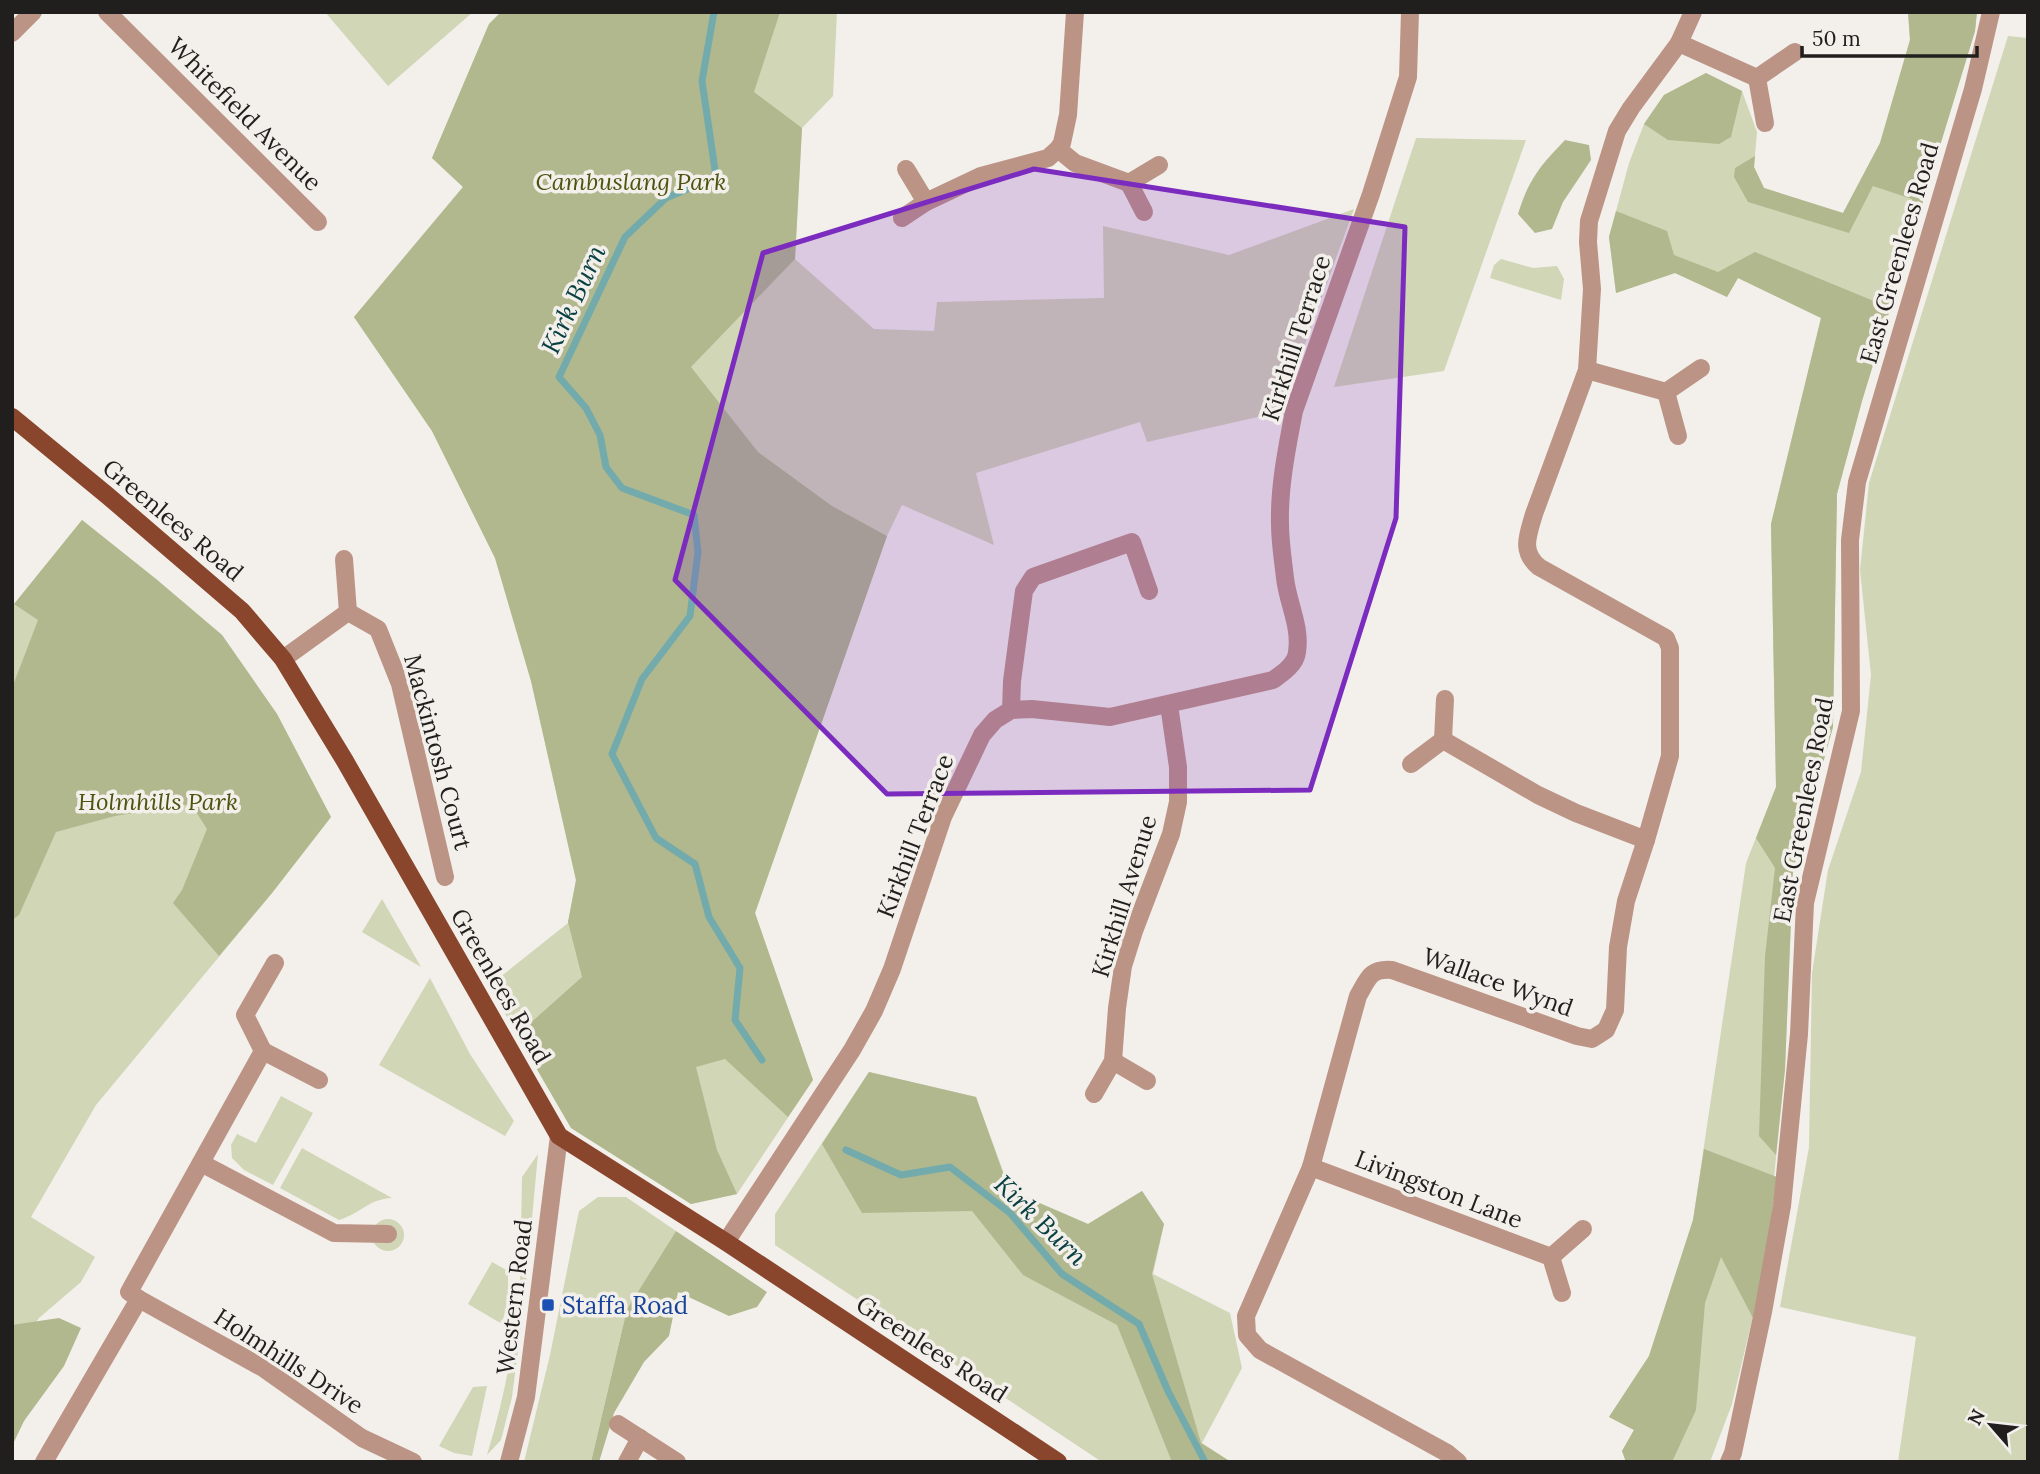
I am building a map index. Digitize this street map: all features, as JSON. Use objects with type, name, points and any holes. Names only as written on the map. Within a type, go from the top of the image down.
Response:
[{"type":"main road","name":"Greenlees Road","points":[[12,417],[242,611],[283,659],[352,774],[559,1136],[726,1242],[1058,1462]]},
{"type":"street","points":[[12,33],[33,12]]},
{"type":"street","name":"Whitefield Avenue","points":[[107,12],[318,222]]},
{"type":"street","points":[[902,218],[926,202],[981,176],[1048,158],[1058,149],[1062,143],[1068,115],[1075,12]]},
{"type":"street","name":"Kirkhill Terrace","points":[[726,1242],[852,1051],[874,1011],[892,969],[943,817],[982,735],[995,720],[1011,710],[1032,709],[1110,717],[1169,705],[1273,680],[1286,670],[1297,656],[1299,634],[1285,582],[1279,526],[1287,444],[1294,411],[1371,194],[1408,77],[1410,12]]},
{"type":"street","name":"Wallace Wynd","points":[[1458,1462],[1447,1452],[1260,1350],[1247,1335],[1246,1316],[1311,1167],[1358,996],[1371,974],[1381,969],[1392,970],[1592,1039],[1606,1030],[1615,1010],[1618,947],[1626,901],[1671,756],[1670,648],[1666,638],[1539,568],[1532,561],[1527,549],[1527,538],[1587,370],[1592,289],[1589,221],[1617,131],[1631,107],[1679,43],[1693,12]]},
{"type":"street","name":"East Greenlees Road","points":[[1729,1462],[1763,1312],[1782,1206],[1799,1034],[1805,903],[1851,711],[1850,540],[1857,482],[1973,89],[1992,12]]},
{"type":"street","points":[[1679,43],[1757,78]]},
{"type":"street","points":[[1757,78],[1795,52]]},
{"type":"street","points":[[1757,78],[1765,123]]},
{"type":"street","points":[[1058,149],[1075,163],[1129,183],[1144,212]]},
{"type":"street","points":[[1129,183],[1159,165]]},
{"type":"street","points":[[906,169],[926,202]]},
{"type":"street","points":[[1666,392],[1701,368]]},
{"type":"street","points":[[1587,370],[1666,392]]},
{"type":"street","points":[[1666,392],[1678,436]]},
{"type":"street","points":[[1011,710],[1012,681],[1024,592],[1033,576],[1132,542],[1149,591]]},
{"type":"street","points":[[283,659],[348,612],[345,559]]},
{"type":"street","name":"Mackintosh Court","points":[[348,612],[378,629],[400,684],[445,877]]},
{"type":"street","points":[[1443,740],[1445,699]]},
{"type":"street","name":"Kirkhill Avenue","points":[[1094,1094],[1113,1061],[1123,966],[1171,834],[1178,802],[1178,766],[1169,705]]},
{"type":"street","points":[[1443,740],[1538,795],[1646,840]]},
{"type":"street","points":[[1411,764],[1443,740]]},
{"type":"street","points":[[275,963],[245,1016],[263,1051],[319,1080]]},
{"type":"street","points":[[44,1462],[139,1299],[129,1292],[263,1051]]},
{"type":"street","points":[[1113,1061],[1147,1081]]},
{"type":"street","name":"Western Road","points":[[509,1462],[526,1396],[559,1136]]},
{"type":"street","points":[[201,1163],[334,1233],[388,1234]]},
{"type":"street","name":"Livingston Lane","points":[[1311,1167],[1551,1258]]},
{"type":"street","points":[[1562,1293],[1551,1258],[1583,1229]]},
{"type":"street","name":"Holmhills Drive","points":[[139,1299],[263,1368],[362,1438],[413,1462]]},
{"type":"street","points":[[618,1424],[677,1462]]},
{"type":"street","points":[[627,1462],[640,1438]]},
{"type":"highlighted area","points":[[1034,169],[1405,227],[1396,518],[1310,790],[887,794],[675,580],[763,253]]},
{"type":"green space","points":[[325,12],[473,12],[388,86]]},
{"type":"green space","name":"Cambuslang Park","points":[[501,12],[837,12],[833,96],[802,128],[795,259],[874,329],[934,331],[937,302],[1104,298],[1103,226],[1229,255],[1354,209],[1280,412],[1147,442],[1140,422],[976,473],[994,545],[902,505],[887,536],[755,913],[813,1080],[737,1194],[691,1204],[571,1128],[489,986],[568,923],[576,880],[531,681],[495,558],[432,431],[354,317],[463,187],[432,158],[489,24]]},
{"type":"green space","name":"Cambuslang Park","points":[[501,12],[780,12],[754,92],[802,128],[795,259],[691,367],[758,452],[832,506],[887,536],[755,913],[813,1080],[788,1117],[725,1059],[696,1067],[717,1150],[737,1194],[691,1204],[571,1128],[517,1035],[582,977],[568,922],[576,880],[531,681],[495,558],[432,431],[354,317],[463,187],[432,158],[489,24]]},
{"type":"green space","points":[[1908,12],[1977,12],[1975,31],[1862,401],[1837,494],[1833,727],[1793,871],[1785,1069],[1765,1266],[1732,1404],[1710,1462],[1626,1462],[1622,1451],[1634,1430],[1609,1417],[1649,1356],[1693,1220],[1746,863],[1776,787],[1771,524],[1821,318],[1738,278],[1727,297],[1675,273],[1616,293],[1609,237],[1629,163],[1644,124],[1664,95],[1706,73],[1742,91],[1757,132],[1754,167],[1764,188],[1843,213],[1880,143],[1910,40]]},
{"type":"green space","points":[[1908,12],[1977,12],[1975,31],[1862,401],[1837,494],[1833,727],[1793,871],[1785,1069],[1776,1155],[1759,1136],[1765,956],[1775,868],[1756,838],[1776,787],[1771,524],[1821,318],[1738,278],[1727,297],[1675,273],[1616,293],[1609,237],[1616,211],[1667,231],[1674,255],[1718,272],[1755,252],[1881,304],[1912,199],[1873,186],[1849,233],[1748,202],[1734,177],[1735,168],[1755,156],[1754,167],[1764,188],[1843,213],[1880,143],[1910,40]]},
{"type":"green space","points":[[2008,36],[2028,38],[2028,1462],[1898,1462],[1916,1337],[1780,1307],[1809,1147],[1812,973],[1828,870],[1861,772],[1871,675],[1860,570],[1869,483]]},
{"type":"green space","points":[[1706,73],[1742,91],[1731,137],[1719,144],[1668,140],[1644,124],[1664,95]]},
{"type":"green space","points":[[1416,138],[1526,140],[1444,371],[1334,387]]},
{"type":"green space","points":[[1565,140],[1589,145],[1591,160],[1563,202],[1552,229],[1535,233],[1518,214],[1526,191],[1536,174]]},
{"type":"green space","points":[[1501,259],[1533,268],[1557,266],[1564,279],[1561,300],[1490,278],[1494,265]]},
{"type":"green space","name":"Holmhills Park","points":[[82,520],[222,635],[277,714],[331,817],[272,893],[96,1105],[31,1217],[95,1257],[81,1282],[39,1318],[12,1358],[12,607]]},
{"type":"green space","points":[[82,520],[222,635],[277,714],[331,817],[219,956],[173,903],[182,890],[207,829],[191,804],[115,816],[56,832],[19,915],[12,920],[12,688],[38,620],[14,604]]},
{"type":"green space","points":[[382,899],[421,967],[362,932]]},
{"type":"green space","points":[[430,978],[470,1054],[514,1121],[505,1136],[379,1065]]},
{"type":"green space","points":[[869,1072],[976,1097],[1010,1190],[1088,1224],[1142,1191],[1164,1224],[1153,1274],[1230,1313],[1242,1368],[1202,1443],[1231,1462],[1102,1462],[775,1245],[775,1214]]},
{"type":"green space","points":[[869,1072],[976,1097],[1009,1190],[1088,1224],[1142,1191],[1164,1224],[1152,1274],[1201,1443],[1231,1462],[1172,1462],[1117,1325],[1023,1275],[972,1211],[862,1213],[822,1144]]},
{"type":"green space","points":[[281,1096],[313,1113],[273,1185],[244,1170],[232,1158],[231,1145],[237,1134],[256,1143]]},
{"type":"green space","points":[[302,1148],[392,1198],[377,1201],[339,1220],[280,1188]]},
{"type":"green space","points":[[1704,1149],[1777,1177],[1765,1266],[1753,1318],[1721,1257],[1705,1303],[1696,1410],[1672,1462],[1626,1462],[1622,1451],[1634,1430],[1609,1417],[1649,1356],[1693,1220]]},
{"type":"green space","points":[[538,1154],[526,1283],[520,1289],[522,1177]]},
{"type":"green space","points":[[598,1197],[626,1197],[676,1231],[627,1309],[591,1462],[524,1462],[550,1355],[579,1211]]},
{"type":"green space","points":[[388,1219],[399,1224],[404,1235],[399,1246],[388,1251],[377,1246],[372,1235],[377,1224]]},
{"type":"green space","points":[[676,1231],[767,1292],[757,1307],[729,1316],[678,1292],[669,1336],[644,1362],[614,1413],[599,1462],[591,1462],[627,1309]]},
{"type":"green space","points":[[492,1262],[508,1271],[508,1299],[502,1324],[468,1304]]},
{"type":"green space","points":[[524,1303],[512,1397],[501,1440],[487,1455],[506,1381],[519,1305]]},
{"type":"green space","points":[[59,1318],[81,1328],[64,1366],[24,1421],[12,1446],[12,1325]]},
{"type":"green space","points":[[487,1386],[472,1456],[454,1453],[439,1446],[473,1387]]},
{"type":"waterway","name":"Kirk Burn","points":[[714,12],[702,81],[716,177],[666,198],[625,237],[559,377],[586,408],[600,435],[606,467],[622,488],[694,515],[698,552],[690,616],[642,679],[612,754],[656,838],[695,864],[709,917],[740,968],[735,1020],[762,1060]]},
{"type":"waterway","name":"Kirk Burn","points":[[846,1150],[901,1175],[950,1167],[1010,1213],[1062,1274],[1139,1324],[1168,1391],[1205,1462]]},
{"type":"place","name":"Staffa Road","points":[[548,1305]]}]
